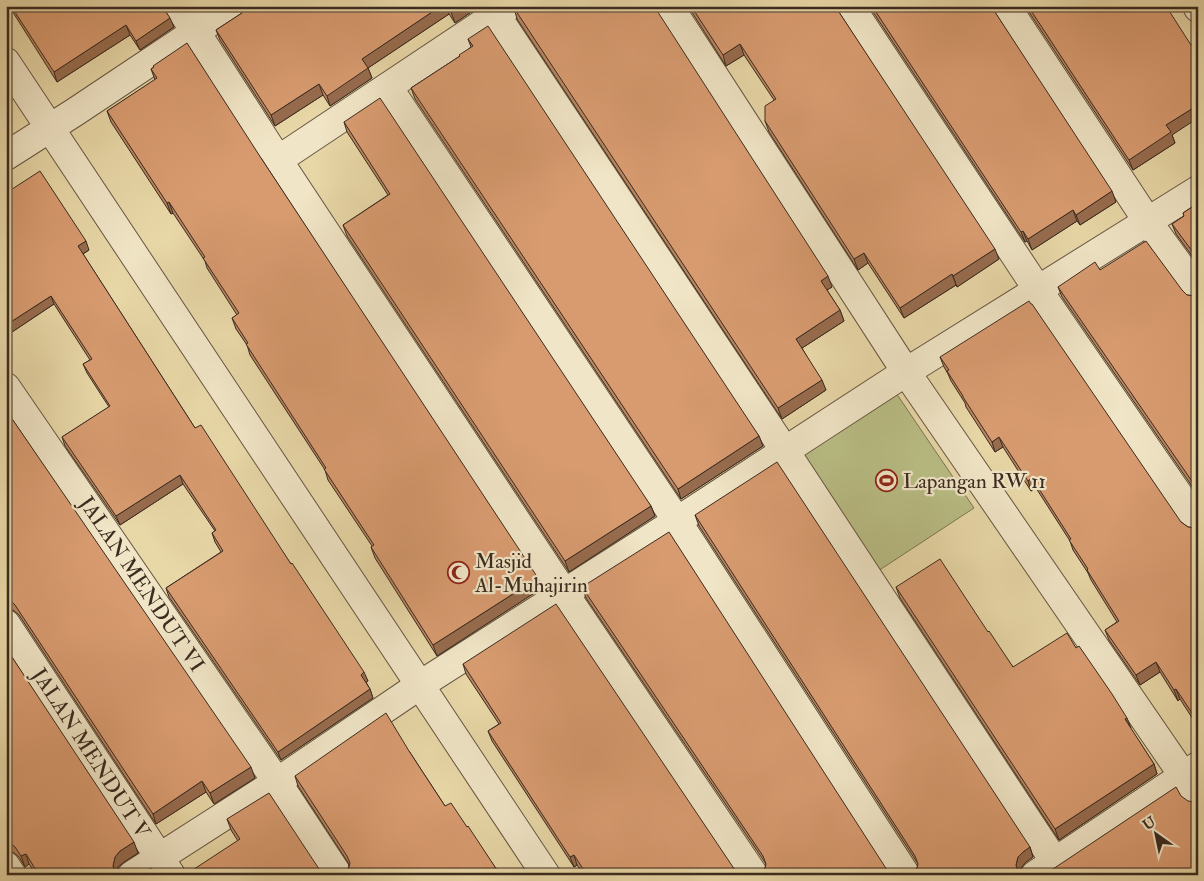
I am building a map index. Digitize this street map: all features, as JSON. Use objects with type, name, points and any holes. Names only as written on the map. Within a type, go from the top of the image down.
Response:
[{"type":"street","points":[[178,6],[564,592],[754,875]]},
{"type":"street","points":[[6,156],[234,6]]},
{"type":"street","points":[[278,160],[502,11],[785,451],[1045,868],[1193,780],[906,372],[669,6]]},
{"type":"street","points":[[850,6],[1038,290],[1198,523]]},
{"type":"street","points":[[1006,6],[1148,222],[1198,291]]},
{"type":"street","points":[[6,62],[546,875]]},
{"type":"street","points":[[388,87],[677,521],[906,875]]},
{"type":"street","points":[[132,875],[165,866],[277,782],[420,685],[906,372],[1198,190]]},
{"type":"street","name":"JALAN MENDUT VI","points":[[6,387],[277,782],[338,875]]},
{"type":"street","name":"JALAN MENDUT V","points":[[6,624],[165,866]]},
{"type":"street","points":[[6,866],[12,875]]},
{"type":"green space","name":"Lapangan RW 11","points":[[896,393],[974,508],[878,571],[799,454]]},
{"type":"building","points":[[11,6],[162,6],[170,18],[136,41],[126,25],[54,72]]},
{"type":"building","points":[[248,6],[441,6],[362,59],[368,68],[327,96],[319,84],[271,115],[216,30],[242,13],[241,11]]},
{"type":"building","points":[[447,6],[461,6],[451,12]]},
{"type":"building","points":[[516,6],[654,6],[828,276],[821,281],[840,310],[796,339],[822,380],[778,408],[514,8]]},
{"type":"building","points":[[691,6],[835,6],[995,249],[900,308],[864,253],[854,259],[765,121],[765,106],[776,99],[740,44],[723,55]]},
{"type":"building","points":[[872,6],[991,6],[1112,191],[1076,215],[1073,210],[1028,239],[1023,231],[1021,232]]},
{"type":"building","points":[[1028,6],[1166,6],[1191,45],[1193,44],[1198,52],[1198,105],[1166,125],[1171,132],[1129,160]]},
{"type":"building","points":[[488,26],[759,436],[678,489],[411,88],[473,46],[468,39]]},
{"type":"building","points":[[187,43],[538,578],[433,645],[371,547],[374,545],[246,344],[248,343],[232,318],[239,313],[203,258],[205,257],[107,111],[157,78],[151,69],[153,66]]},
{"type":"building","points":[[380,98],[651,506],[565,561],[343,225],[390,194],[344,122]]},
{"type":"building","points":[[40,171],[86,241],[78,246],[195,428],[201,425],[364,672],[361,675],[370,689],[278,752],[166,588],[223,551],[212,533],[216,530],[180,475],[116,516],[62,437],[110,406],[83,364],[92,359],[51,296],[6,325],[6,193]]},
{"type":"building","points":[[1198,203],[1198,259],[1172,224],[1184,216],[1183,213]]},
{"type":"building","points":[[1146,241],[1182,290],[1187,295],[1198,295],[1198,490],[1058,287],[1095,262],[1100,270]]},
{"type":"building","points":[[1029,301],[1181,522],[1188,527],[1198,528],[1198,722],[1156,662],[1136,675],[1105,630],[1119,621],[1069,540],[1071,539],[1032,478],[1028,481],[999,437],[992,442],[940,357]]},
{"type":"building","points":[[6,410],[251,767],[210,793],[202,781],[153,814],[15,605],[6,599]]},
{"type":"building","points":[[777,462],[1030,847],[1018,857],[1016,865],[1020,875],[914,875],[918,864],[915,856],[695,515]]},
{"type":"building","points":[[669,532],[891,875],[762,875],[766,864],[763,856],[582,587]]},
{"type":"building","points":[[940,559],[1013,667],[1067,633],[1076,648],[1079,646],[1112,694],[1127,718],[1125,719],[1154,764],[1055,829],[896,587]]},
{"type":"building","points":[[556,604],[739,875],[587,875],[574,855],[570,857],[488,731],[501,723],[463,664]]},
{"type":"building","points":[[6,648],[134,842],[120,851],[115,857],[113,866],[117,875],[39,875],[26,854],[21,856],[15,847],[6,841]]},
{"type":"building","points":[[386,713],[445,806],[451,803],[497,870],[495,871],[498,875],[345,875],[350,863],[347,856],[295,776]]},
{"type":"building","points":[[1176,787],[1181,796],[1188,801],[1198,802],[1198,875],[1044,875]]},
{"type":"building","points":[[269,793],[323,875],[185,875],[240,839],[227,819]]},
{"type":"building","points":[[151,868],[157,875],[141,875]]},
{"type":"place","name":"Lapangan RW 11","points":[[887,481]]},
{"type":"place","name":"Masjid Al-Muhajirin","points":[[459,573]]}]
